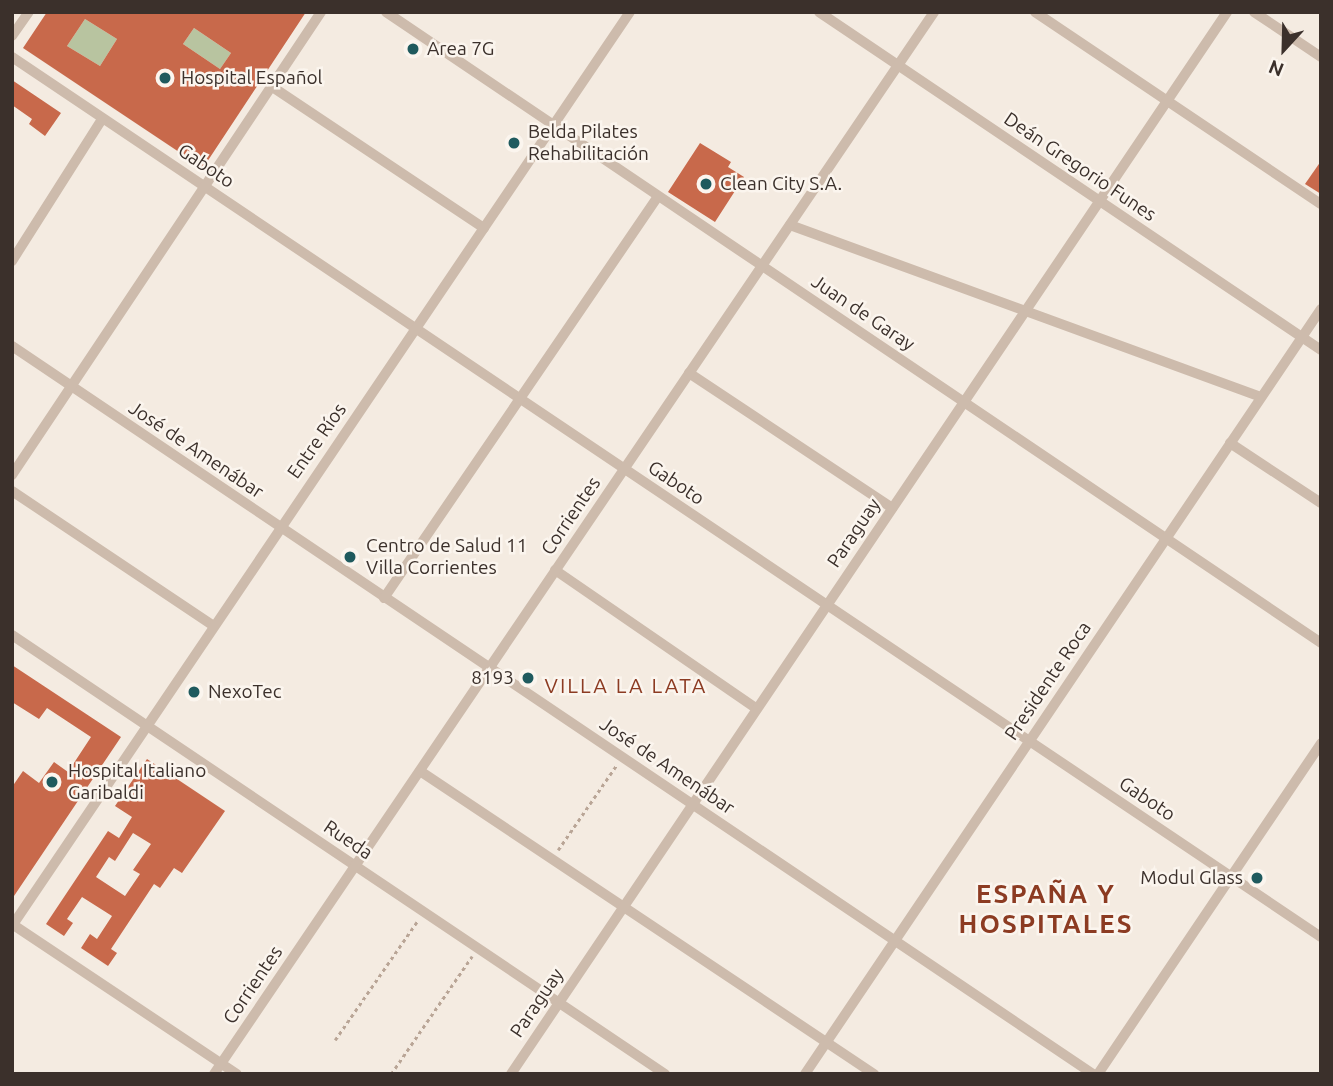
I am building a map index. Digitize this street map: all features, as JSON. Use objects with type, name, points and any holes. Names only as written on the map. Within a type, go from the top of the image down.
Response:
[{"type":"street","points":[[12,36],[29,12]]},
{"type":"street","points":[[12,475],[321,12]]},
{"type":"street","name":"Juan de Garay","points":[[386,12],[1321,643]]},
{"type":"street","name":"Entre Ríos","points":[[13,925],[278,527],[630,12]]},
{"type":"street","name":"Deán Gregorio Funes","points":[[819,12],[1321,350]]},
{"type":"street","name":"Corrientes","points":[[214,1074],[934,12]]},
{"type":"street","points":[[1035,12],[1321,204]]},
{"type":"street","name":"Paraguay","points":[[511,1074],[1227,12]]},
{"type":"street","points":[[1254,12],[1321,58]]},
{"type":"street","name":"Gaboto","points":[[12,57],[1321,937]]},
{"type":"street","points":[[271,86],[484,228]]},
{"type":"street","points":[[12,261],[102,119]]},
{"type":"street","points":[[384,598],[517,397],[658,196]]},
{"type":"street","points":[[790,225],[1027,309],[1261,397]]},
{"type":"street","name":"Presidente Roca","points":[[805,1074],[1321,309]]},
{"type":"street","name":"José de Amenábar","points":[[12,346],[1095,1074]]},
{"type":"street","points":[[689,373],[892,508]]},
{"type":"street","points":[[1230,443],[1321,503]]},
{"type":"street","points":[[12,491],[214,626]]},
{"type":"street","points":[[555,570],[757,709]]},
{"type":"street","name":"Rueda","points":[[12,635],[664,1074]]},
{"type":"street","points":[[1095,1074],[1321,743]]},
{"type":"street","points":[[420,771],[874,1074]]},
{"type":"street","points":[[13,925],[237,1074]]},
{"type":"path","points":[[552,858],[622,757]]},
{"type":"path","points":[[335,1040],[424,912]]},
{"type":"path","points":[[391,1074],[478,948]]},
{"type":"green space","points":[[85,19],[117,39],[100,66],[67,46]]},
{"type":"green space","points":[[194,28],[231,53],[220,69],[183,44]]},
{"type":"building","name":"Hospital Español","points":[[47,12],[306,12],[203,168],[23,48]],"holes":[[[85,19],[117,39],[100,66],[67,46]],[[194,28],[231,53],[220,69],[183,44]]]},
{"type":"building","points":[[12,80],[61,113],[45,136],[29,124],[32,119],[12,105]]},
{"type":"building","name":"Clean City S.A.","points":[[700,143],[731,162],[728,167],[744,177],[715,222],[668,192]]},
{"type":"building","points":[[1321,161],[1321,194],[1305,184]]},
{"type":"building","name":"Hospital Italiano Garibaldi","points":[[12,665],[121,737],[12,899],[12,787],[23,771],[39,783],[54,762],[68,772],[91,737],[47,708],[39,719],[12,702]]},
{"type":"building","points":[[147,759],[225,811],[182,873],[174,868],[160,888],[154,884],[111,949],[117,953],[108,966],[81,948],[90,934],[97,939],[112,916],[82,897],[67,919],[73,923],[64,936],[46,924],[108,831],[119,838],[132,817],[115,806]],"holes":[[[133,833],[151,844],[133,870],[140,874],[125,896],[96,877],[109,857],[115,861]]]},
{"type":"place","name":"Area 7G","points":[[413,49]]},
{"type":"place","name":"Hospital Español","points":[[165,78]]},
{"type":"place","name":"Belda Pilates Rehabilitación","points":[[514,143]]},
{"type":"place","name":"Clean City S.A.","points":[[706,184]]},
{"type":"place","name":"Centro de Salud 11 Villa Corrientes","points":[[350,557]]},
{"type":"place","name":"8193","points":[[528,678]]},
{"type":"place","name":"NexoTec","points":[[194,692]]},
{"type":"place","name":"Hospital Italiano Garibaldi","points":[[52,782]]},
{"type":"place","name":"Modul Glass","points":[[1257,878]]},
{"type":"district","name":"VILLA LA LATA","points":[[626,685]]},
{"type":"district","name":"ESPAÑA Y HOSPITALES","points":[[1046,909]]}]
